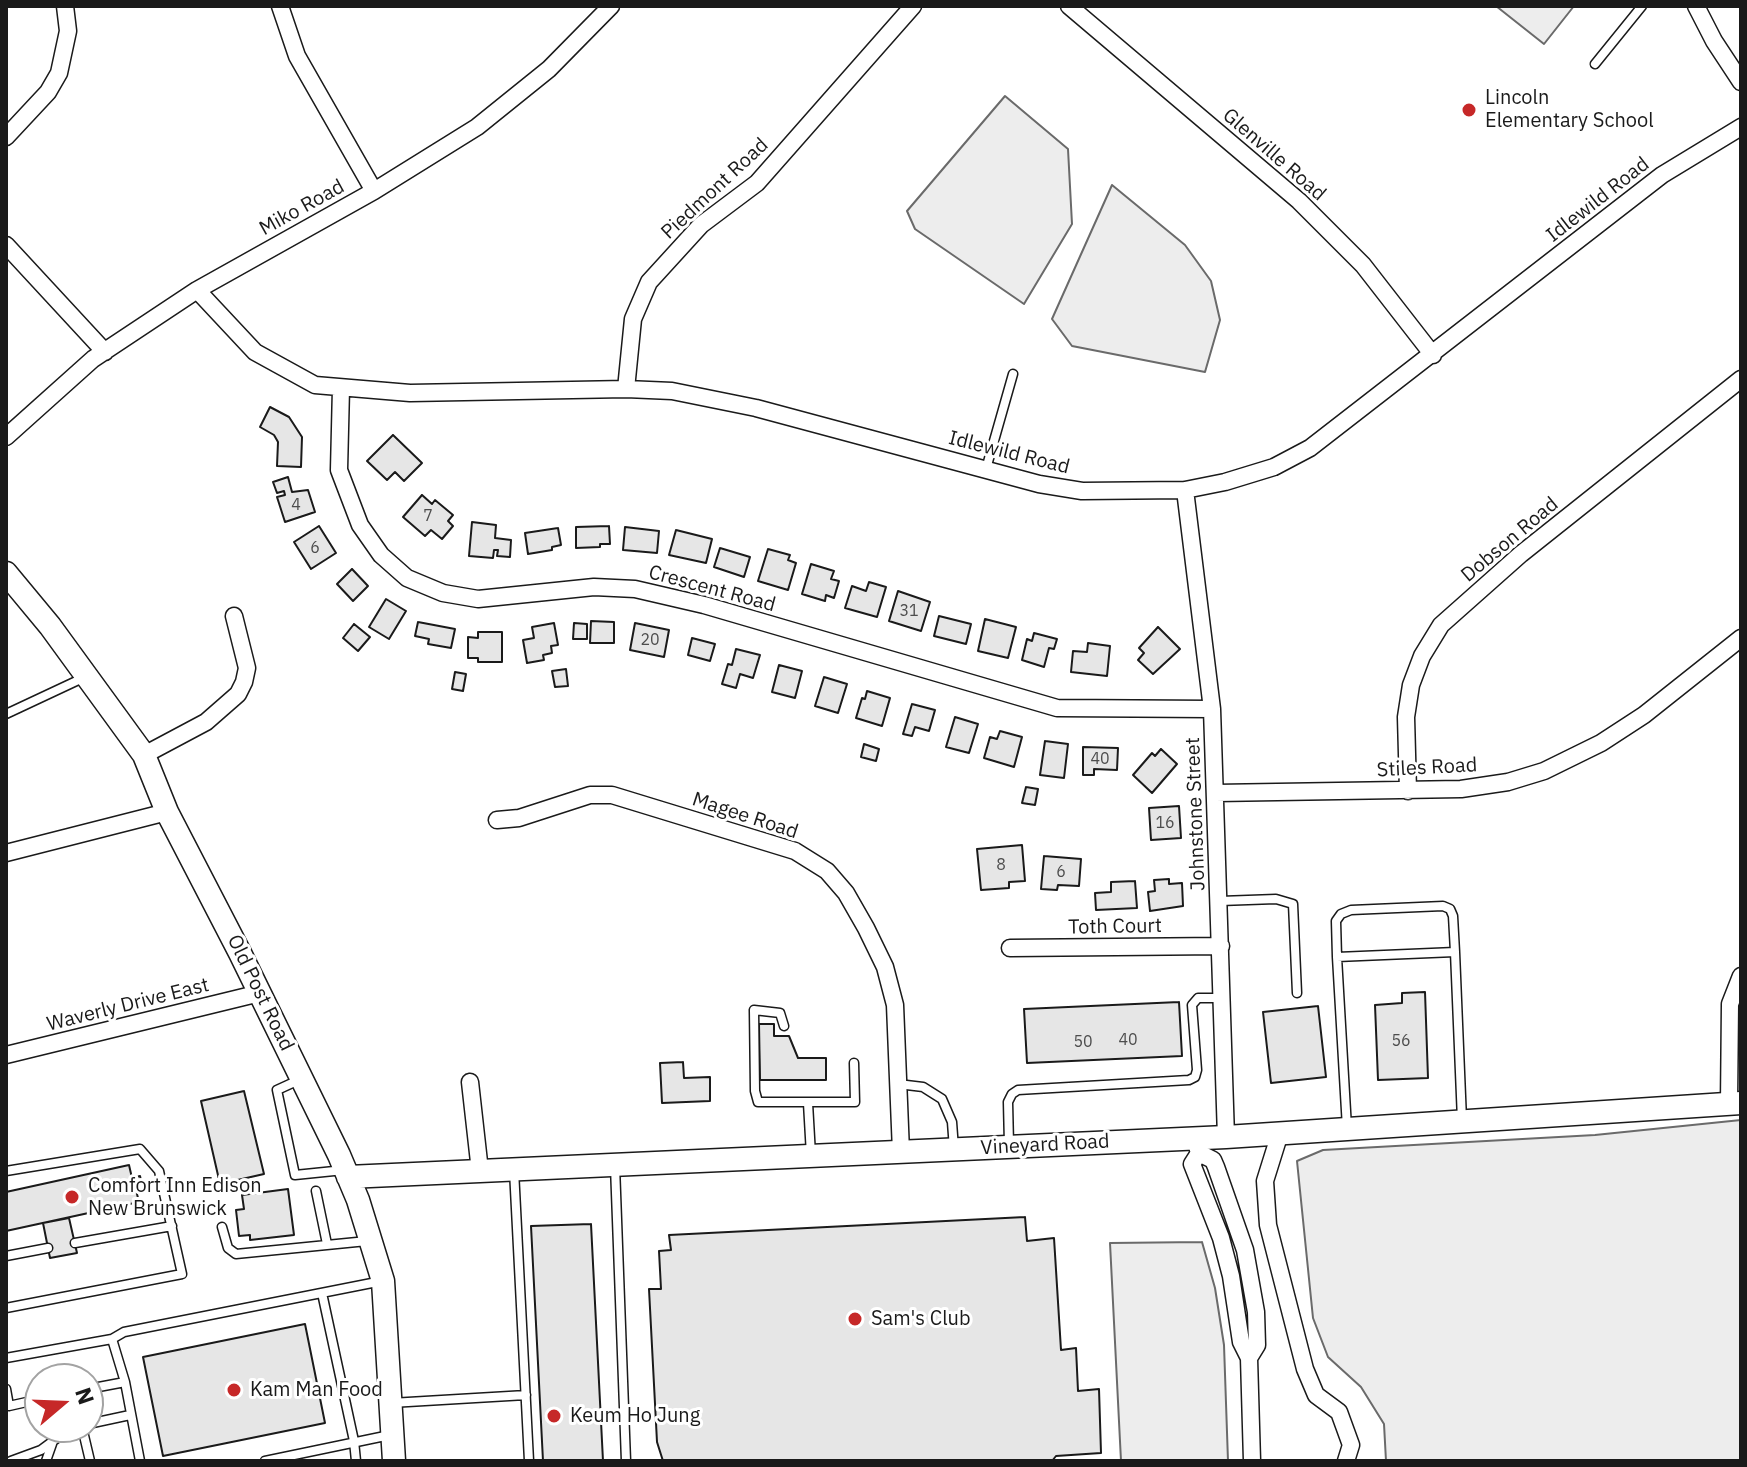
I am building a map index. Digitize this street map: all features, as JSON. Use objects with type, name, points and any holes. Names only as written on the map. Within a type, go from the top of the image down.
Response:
[{"type":"street","points":[[6,137],[48,92],[59,73],[68,31],[65,6]]},
{"type":"street","points":[[280,6],[297,56],[374,191]]},
{"type":"street","name":"Miko Road","points":[[6,437],[105,352],[197,290],[374,191],[477,127],[549,69],[611,6]]},
{"type":"street","name":"Piedmont Road","points":[[626,389],[633,319],[649,282],[701,225],[757,183],[913,6]]},
{"type":"street","name":"Glenville Road","points":[[1069,6],[1299,201],[1363,265],[1433,355]]},
{"type":"street","points":[[1696,6],[1741,82]]},
{"type":"street","name":"Idlewild Road","points":[[197,290],[255,352],[315,385],[410,393],[672,391],[756,408],[1039,484],[1082,491],[1185,490],[1274,467],[1310,448],[1662,175],[1741,127]]},
{"type":"street","points":[[6,245],[105,352]]},
{"type":"street","name":"Dobson Road","points":[[1408,791],[1406,717],[1411,685],[1422,656],[1441,625],[1521,554],[1741,379]]},
{"type":"street","name":"Crescent Road","points":[[341,388],[339,470],[360,525],[381,555],[407,578],[443,593],[478,599],[594,587],[635,589],[704,605],[1057,708],[1212,709]]},
{"type":"street","name":"Johnstone Street","points":[[1185,490],[1212,709],[1226,1137]]},
{"type":"street","name":"Old Post Road","points":[[6,573],[50,626],[144,755],[167,812],[260,993],[347,1173],[383,1281],[394,1461]]},
{"type":"street","points":[[144,755],[206,722],[238,694],[247,668],[234,616]]},
{"type":"street","name":"Stiles Road","points":[[1216,793],[1408,791],[1461,789],[1508,782],[1558,765],[1601,743],[1644,715],[1741,638]]},
{"type":"street","name":"Magee Road","points":[[497,820],[519,818],[590,795],[612,795],[795,851],[827,871],[846,893],[885,967],[895,1005],[901,1152]]},
{"type":"street","points":[[6,853],[167,812]]},
{"type":"street","name":"Toth Court","points":[[1010,948],[1221,946]]},
{"type":"street","points":[[1735,1103],[1730,1004],[1741,976]]},
{"type":"street","name":"Waverly Drive East","points":[[6,1055],[260,993]]},
{"type":"street","points":[[470,1082],[480,1171]]},
{"type":"street","name":"Vineyard Road","points":[[347,1173],[480,1171],[1009,1147],[1197,1146],[1226,1137],[1735,1103]]},
{"type":"street","points":[[1280,1133],[1265,1181],[1268,1225],[1305,1369],[1316,1395],[1339,1412],[1351,1445],[1346,1461]]},
{"type":"street","points":[[1197,1146],[1192,1164],[1221,1238],[1231,1276],[1241,1342],[1249,1358],[1252,1461]]},
{"type":"lane","points":[[1595,64],[1642,6]]},
{"type":"lane","points":[[986,469],[1013,374]]},
{"type":"lane","points":[[6,714],[85,676]]},
{"type":"lane","points":[[1220,901],[1276,899],[1293,904],[1297,993]]},
{"type":"lane","points":[[1347,1129],[1336,921],[1341,914],[1351,910],[1443,906],[1450,909],[1453,916],[1462,1121]]},
{"type":"lane","points":[[1337,957],[1455,952]]},
{"type":"lane","points":[[1009,1147],[1008,1102],[1018,1090],[1189,1080],[1195,1077],[1192,1005],[1198,998],[1223,998]]},
{"type":"lane","points":[[784,1026],[780,1013],[754,1010],[755,1091],[758,1102],[855,1102],[854,1063]]},
{"type":"lane","points":[[302,1078],[277,1090],[295,1175],[347,1173]]},
{"type":"lane","points":[[898,1084],[923,1087],[942,1099],[952,1122],[955,1149]]},
{"type":"lane","points":[[808,1103],[811,1156]]},
{"type":"lane","points":[[6,1171],[140,1149],[159,1171],[182,1274],[6,1308]]},
{"type":"lane","points":[[615,1165],[626,1461]]},
{"type":"lane","points":[[514,1169],[529,1461]]},
{"type":"lane","points":[[316,1191],[327,1244]]},
{"type":"lane","points":[[75,1243],[172,1226]]},
{"type":"lane","points":[[222,1227],[228,1248],[236,1254],[371,1240]]},
{"type":"lane","points":[[6,1256],[48,1248]]},
{"type":"lane","points":[[6,1358],[112,1339],[124,1332],[383,1281]]},
{"type":"lane","points":[[322,1293],[356,1461]]},
{"type":"lane","points":[[112,1339],[125,1382],[140,1461]]},
{"type":"lane","points":[[104,1386],[125,1382]]},
{"type":"lane","points":[[6,1389],[9,1406],[24,1403]]},
{"type":"lane","points":[[390,1403],[526,1395]]},
{"type":"lane","points":[[104,1421],[130,1415]]},
{"type":"lane","points":[[265,1461],[392,1435]]},
{"type":"lane","points":[[11,1461],[52,1443]]},
{"type":"lane","points":[[46,1461],[52,1443]]},
{"type":"shaded area","points":[[1496,6],[1574,6],[1544,44]]},
{"type":"shaded area","points":[[1005,96],[1068,149],[1072,224],[1024,304],[915,229],[907,211]]},
{"type":"shaded area","points":[[1112,185],[1185,245],[1211,281],[1220,320],[1205,372],[1072,346],[1052,319]]},
{"type":"shaded area","points":[[1741,1120],[1741,1461],[1386,1461],[1384,1424],[1361,1387],[1328,1357],[1313,1318],[1297,1161],[1323,1150],[1595,1135]]},
{"type":"shaded area","points":[[1202,1242],[1215,1288],[1224,1345],[1228,1461],[1121,1461],[1110,1243]]},
{"type":"building","points":[[270,407],[289,417],[302,437],[301,467],[277,466],[278,442],[274,435],[260,427]]},
{"type":"building","points":[[393,435],[422,463],[404,481],[395,472],[387,480],[367,461]]},
{"type":"building","points":[[288,477],[292,492],[308,490],[315,512],[285,522],[277,497],[285,495],[284,491],[277,493],[273,482]]},
{"type":"building","points":[[422,495],[432,504],[435,500],[453,515],[448,521],[453,526],[442,539],[431,530],[425,536],[403,517]]},
{"type":"building","points":[[472,522],[496,525],[495,538],[511,540],[510,557],[497,556],[498,550],[494,550],[493,558],[469,556]]},
{"type":"building","points":[[319,526],[336,553],[311,569],[294,542]]},
{"type":"building","points":[[609,526],[610,544],[576,548],[576,527]]},
{"type":"building","points":[[625,527],[659,531],[657,553],[623,550]]},
{"type":"building","points":[[558,528],[561,545],[552,547],[552,550],[528,554],[525,533]]},
{"type":"building","points":[[676,530],[712,539],[706,563],[669,555]]},
{"type":"building","points":[[720,548],[750,557],[744,577],[714,567]]},
{"type":"building","points":[[768,549],[790,555],[788,560],[796,563],[788,590],[758,581]]},
{"type":"building","points":[[811,564],[834,571],[831,579],[839,581],[834,598],[826,595],[825,601],[802,594]]},
{"type":"building","points":[[352,569],[368,586],[353,601],[337,584]]},
{"type":"building","points":[[869,582],[886,587],[877,617],[845,608],[852,586],[866,591]]},
{"type":"building","points":[[898,591],[930,602],[921,631],[889,621]]},
{"type":"building","points":[[386,599],[406,611],[389,639],[369,627]]},
{"type":"building","points":[[939,616],[971,624],[966,644],[934,636]]},
{"type":"building","points":[[985,619],[1016,627],[1008,658],[978,651]]},
{"type":"building","points":[[591,621],[614,622],[614,643],[590,643]]},
{"type":"building","points":[[418,622],[455,629],[451,648],[428,644],[429,639],[415,636]]},
{"type":"building","points":[[554,623],[558,645],[551,646],[552,653],[543,655],[544,660],[527,663],[523,640],[534,638],[532,627]]},
{"type":"building","points":[[574,623],[587,624],[587,639],[573,639]]},
{"type":"building","points":[[635,623],[669,630],[664,657],[630,650]]},
{"type":"building","points":[[354,624],[370,637],[358,651],[343,638]]},
{"type":"building","points":[[1158,627],[1180,649],[1153,674],[1138,660],[1144,653],[1139,648]]},
{"type":"building","points":[[478,632],[502,632],[502,662],[478,662],[478,658],[468,658],[468,637],[478,638]]},
{"type":"building","points":[[1034,633],[1057,639],[1054,649],[1049,648],[1044,667],[1022,660],[1027,639],[1032,641]]},
{"type":"building","points":[[692,638],[715,644],[710,661],[688,655]]},
{"type":"building","points":[[1088,643],[1110,646],[1107,676],[1071,672],[1073,651],[1087,652]]},
{"type":"building","points":[[736,649],[760,655],[753,678],[740,674],[736,688],[722,684]]},
{"type":"building","points":[[779,665],[802,671],[795,698],[772,692]]},
{"type":"building","points":[[566,669],[568,686],[555,687],[552,671]]},
{"type":"building","points":[[455,672],[466,674],[463,691],[452,689]]},
{"type":"building","points":[[824,677],[847,684],[838,713],[815,706]]},
{"type":"building","points":[[867,691],[890,698],[882,726],[856,718]]},
{"type":"building","points":[[912,704],[935,710],[929,731],[915,727],[912,736],[903,734]]},
{"type":"building","points":[[955,717],[978,724],[969,753],[946,747]]},
{"type":"building","points":[[1000,731],[1022,737],[1014,767],[984,758],[990,737],[997,739]]},
{"type":"building","points":[[1045,741],[1068,744],[1064,778],[1040,775]]},
{"type":"building","points":[[864,744],[879,749],[876,761],[861,757]]},
{"type":"building","points":[[1083,747],[1118,748],[1117,770],[1094,769],[1094,775],[1083,775]]},
{"type":"building","points":[[1161,749],[1177,764],[1152,793],[1133,775],[1152,753],[1155,756]]},
{"type":"building","points":[[1026,787],[1038,789],[1035,805],[1022,803]]},
{"type":"building","points":[[1179,806],[1181,838],[1151,840],[1149,808]]},
{"type":"building","points":[[1022,845],[1025,881],[1009,882],[1009,888],[981,890],[977,849]]},
{"type":"building","points":[[1044,856],[1081,859],[1079,886],[1058,885],[1057,890],[1041,889]]},
{"type":"building","points":[[1169,879],[1169,884],[1182,883],[1183,906],[1150,911],[1148,892],[1155,891],[1154,880]]},
{"type":"building","points":[[1135,881],[1137,908],[1096,910],[1095,893],[1111,892],[1111,882]]},
{"type":"building","points":[[1425,992],[1428,1078],[1378,1080],[1375,1005],[1402,1003],[1402,993]]},
{"type":"building","points":[[1179,1002],[1182,1056],[1027,1063],[1024,1009]]},
{"type":"building","points":[[1318,1006],[1326,1077],[1271,1083],[1263,1012]]},
{"type":"building","points":[[759,1024],[774,1024],[774,1036],[789,1036],[798,1058],[826,1058],[826,1080],[760,1080]]},
{"type":"building","points":[[683,1062],[684,1078],[710,1077],[710,1101],[662,1103],[660,1063]]},
{"type":"building","points":[[244,1091],[264,1174],[220,1184],[201,1101]]},
{"type":"building","name":"Comfort Inn Edison New Brunswick","points":[[129,1165],[132,1178],[140,1176],[143,1189],[136,1190],[139,1202],[6,1231],[6,1192]]},
{"type":"building","points":[[288,1189],[294,1235],[250,1240],[250,1235],[239,1236],[236,1210],[244,1209],[242,1195]]},
{"type":"building","name":"Sam's Club","points":[[1025,1217],[1027,1241],[1054,1238],[1061,1350],[1076,1348],[1078,1391],[1099,1389],[1101,1453],[1056,1456],[1052,1461],[663,1461],[657,1442],[649,1289],[661,1289],[659,1251],[671,1250],[669,1235]]},
{"type":"building","points":[[69,1218],[77,1253],[50,1258],[43,1223]]},
{"type":"building","points":[[591,1224],[603,1461],[543,1461],[531,1226]]},
{"type":"building","name":"Kam Man Food","points":[[305,1324],[325,1423],[163,1456],[143,1357]]},
{"type":"place","name":"Lincoln Elementary School","points":[[1469,110]]},
{"type":"place","name":"Comfort Inn Edison New Brunswick","points":[[72,1197]]},
{"type":"place","name":"Sam's Club","points":[[855,1319]]},
{"type":"place","name":"Kam Man Food","points":[[234,1390]]},
{"type":"place","name":"Keum Ho Jung","points":[[554,1416]]}]
